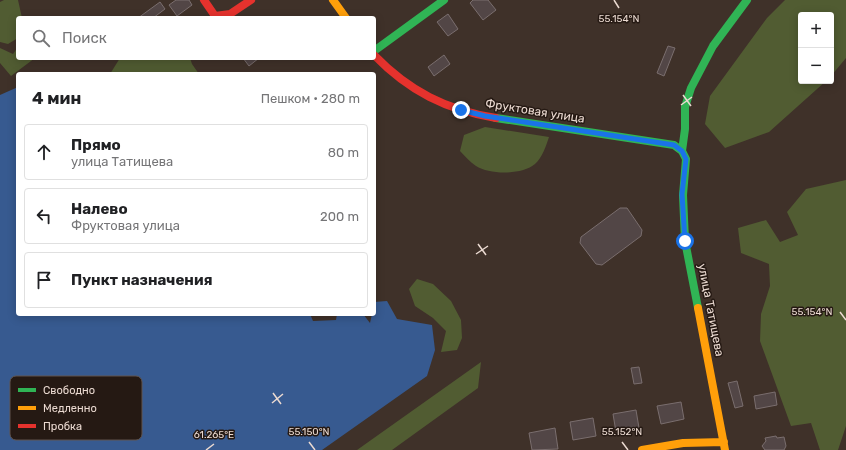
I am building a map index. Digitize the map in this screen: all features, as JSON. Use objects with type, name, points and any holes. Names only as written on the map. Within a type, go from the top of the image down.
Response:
[{"type":"street","points":[[204,0],[215,16],[224,16],[231,13],[251,0]]},
{"type":"street","points":[[333,0],[345,16]]},
{"type":"street","points":[[376,50],[444,0]]},
{"type":"street","name":"улица Татищева","points":[[724,446],[685,241],[682,194],[686,159],[682,151],[685,129],[685,107],[691,88],[713,46],[747,0]]},
{"type":"street","name":"Фруктовая улица","points":[[376,57],[390,72],[413,89],[438,102],[461,110],[485,116],[668,143],[674,145],[682,151]]},
{"type":"street","points":[[642,450],[684,442],[724,446]]},
{"type":"green space","points":[[4,0],[18,0],[22,16],[16,16],[16,39],[8,44],[0,42],[0,2]]},
{"type":"green space","points":[[785,0],[846,0],[846,58],[834,72],[834,12],[798,12],[798,84],[823,84],[769,132],[725,148],[705,124],[710,96],[767,18]]},
{"type":"green space","points":[[0,48],[13,54],[16,50],[16,60],[32,60],[11,76],[0,63]]},
{"type":"green space","points":[[119,60],[191,60],[198,72],[111,72]]},
{"type":"green space","points":[[485,127],[549,137],[540,159],[529,168],[514,172],[489,171],[476,166],[460,151],[464,135]]},
{"type":"green space","points":[[846,180],[846,426],[838,450],[820,450],[811,423],[791,426],[760,341],[761,314],[770,286],[769,264],[741,253],[738,228],[766,220],[780,242],[798,235],[787,212],[806,189]]},
{"type":"green space","points":[[417,279],[433,284],[451,301],[461,320],[462,338],[457,350],[441,352],[446,331],[433,318],[415,306],[409,289]]},
{"type":"green space","points":[[481,362],[478,388],[392,450],[357,450]]},
{"type":"water","points":[[16,88],[16,316],[311,316],[313,321],[336,320],[337,316],[365,316],[370,323],[372,316],[376,316],[376,302],[387,301],[397,319],[432,325],[435,350],[427,376],[322,450],[0,450],[0,95]]},
{"type":"building","points":[[176,0],[189,0],[192,5],[177,16],[169,5]]},
{"type":"building","points":[[473,0],[488,0],[496,10],[483,20],[470,3]]},
{"type":"building","points":[[160,2],[165,9],[156,16],[141,16]]},
{"type":"building","points":[[448,14],[458,29],[448,36],[437,22]]},
{"type":"building","points":[[668,46],[675,48],[664,76],[657,73]]},
{"type":"building","points":[[444,55],[450,64],[434,76],[428,67]]},
{"type":"building","points":[[244,60],[256,60],[249,66]]},
{"type":"building","points":[[620,208],[627,208],[642,230],[641,236],[602,265],[596,264],[580,243],[581,237]]},
{"type":"building","points":[[639,367],[642,383],[634,384],[631,368]]},
{"type":"building","points":[[737,381],[743,406],[735,408],[728,383]]},
{"type":"building","points":[[775,392],[777,405],[756,409],[754,396]]},
{"type":"building","points":[[681,402],[684,419],[661,424],[657,406]]},
{"type":"building","points":[[636,410],[639,428],[616,432],[613,414]]},
{"type":"building","points":[[593,418],[596,436],[573,440],[570,422]]},
{"type":"building","points":[[555,428],[558,449],[532,450],[529,433]]},
{"type":"building","points":[[776,436],[777,438],[784,437],[786,446],[784,450],[765,450],[762,446],[766,441],[765,438]]},
{"type":"traffic: fast","points":[[376,50],[444,0]]},
{"type":"traffic: fast","points":[[682,151],[685,129],[685,107],[691,88],[713,46],[747,0]]},
{"type":"traffic: fast","points":[[496,118],[674,145],[682,151],[686,159],[683,195],[685,241],[698,308]]},
{"type":"traffic: slow","points":[[333,0],[345,16]]},
{"type":"traffic: slow","points":[[698,308],[725,450]]},
{"type":"traffic: slow","points":[[642,450],[683,443],[724,442]]},
{"type":"traffic: jam","points":[[204,0],[215,16],[230,14],[251,0]]},
{"type":"traffic: jam","points":[[376,57],[401,79],[429,97],[461,110],[496,118]]},
{"type":"route","points":[[461,110],[485,116],[674,145],[682,151],[686,159],[682,194],[685,241]]}]
